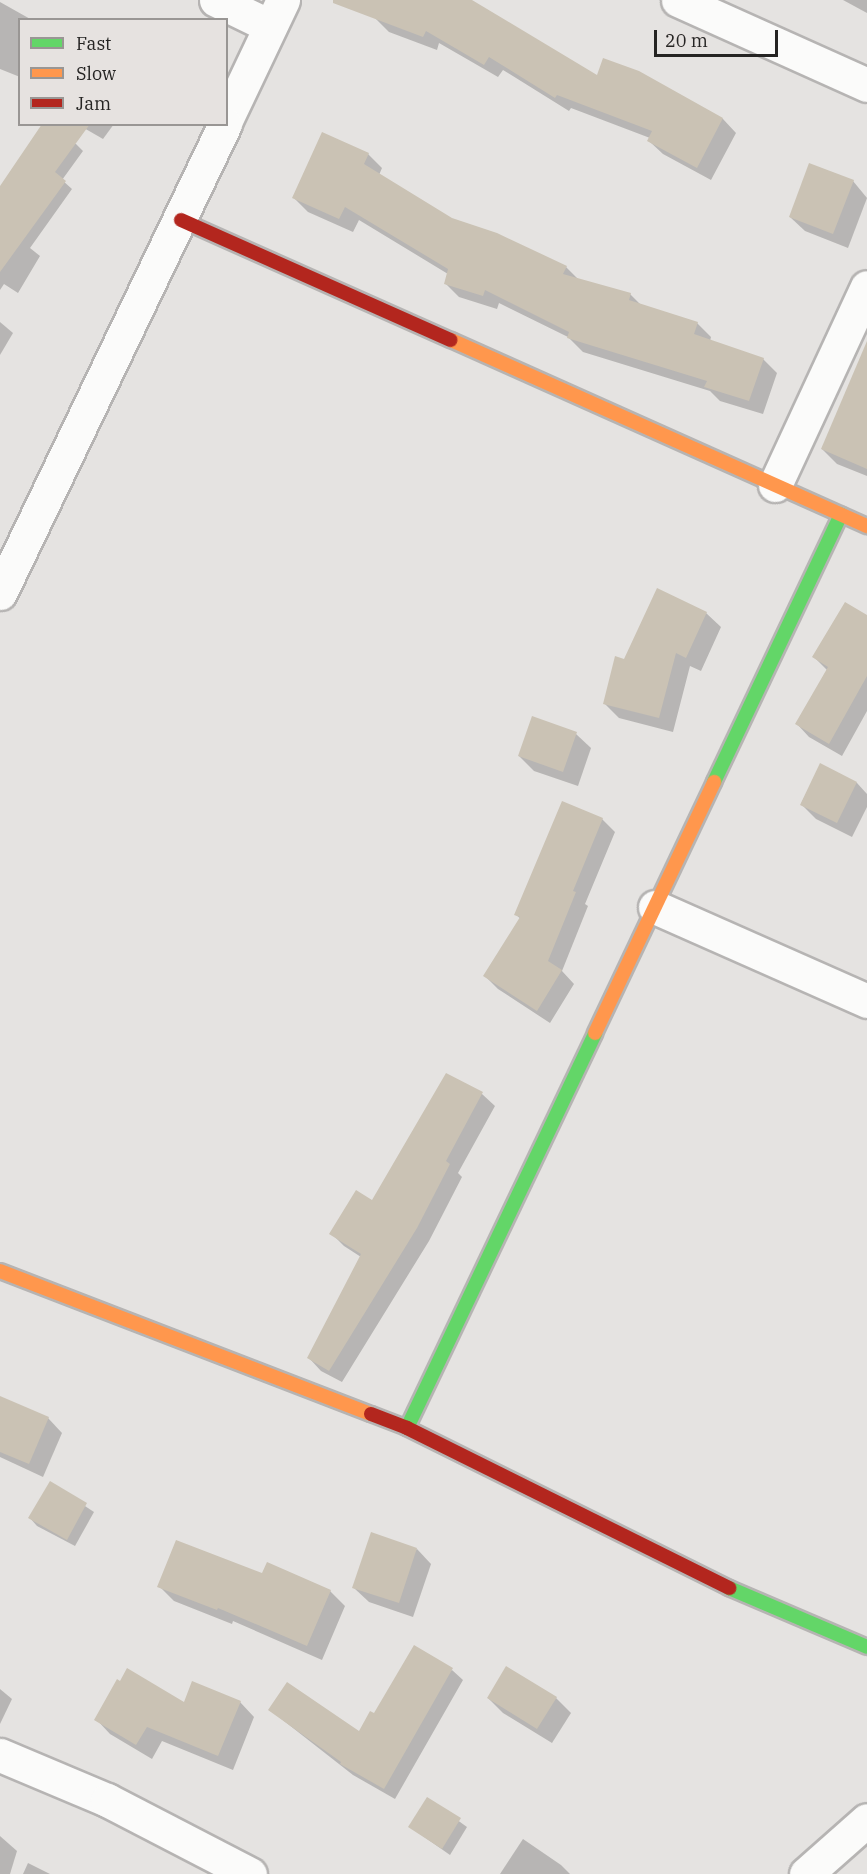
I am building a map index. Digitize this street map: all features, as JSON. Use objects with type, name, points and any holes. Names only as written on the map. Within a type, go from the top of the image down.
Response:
[{"type":"street","points":[[216,0],[276,13],[228,116]]},
{"type":"street","points":[[678,0],[867,85]]},
{"type":"street","points":[[0,593],[224,126]]},
{"type":"street","points":[[180,220],[867,526]]},
{"type":"street","points":[[775,485],[867,287]]},
{"type":"street","points":[[407,1428],[842,514]]},
{"type":"street","points":[[656,907],[867,1001]]},
{"type":"street","points":[[0,1271],[407,1428],[738,1593],[867,1647]]},
{"type":"street","points":[[0,1755],[107,1800],[250,1874]]},
{"type":"street","points":[[806,1874],[867,1820]]},
{"type":"building","points":[[333,0],[472,0],[597,75],[603,58],[639,71],[723,118],[697,168],[647,141],[652,131],[557,95],[555,98],[489,57],[484,65],[426,31],[423,37],[333,3]]},
{"type":"building","points":[[41,126],[89,126],[55,172],[66,181],[0,272],[0,186]]},
{"type":"building","points":[[322,132],[369,153],[364,164],[452,218],[497,233],[567,266],[563,274],[631,293],[629,300],[698,322],[694,334],[764,358],[749,401],[704,387],[707,381],[567,338],[569,332],[485,290],[483,296],[444,284],[448,269],[345,207],[339,219],[292,198]]},
{"type":"building","points":[[809,163],[854,180],[833,234],[789,217]]},
{"type":"building","points":[[867,341],[867,469],[821,449]]},
{"type":"building","points":[[657,588],[707,612],[686,658],[676,653],[659,718],[603,704],[615,656],[624,659]]},
{"type":"building","points":[[845,602],[867,615],[867,676],[829,744],[795,724],[828,667],[812,657]]},
{"type":"building","points":[[532,716],[577,732],[563,772],[518,756]]},
{"type":"building","points":[[820,763],[857,782],[837,823],[800,805]]},
{"type":"building","points":[[562,801],[603,818],[548,961],[562,970],[537,1011],[483,976],[520,917],[514,915]]},
{"type":"building","points":[[446,1073],[483,1092],[446,1161],[450,1164],[417,1228],[329,1371],[307,1358],[361,1254],[329,1234],[356,1190],[372,1200]]},
{"type":"building","points":[[0,1396],[49,1417],[29,1464],[0,1452]]},
{"type":"building","points":[[50,1481],[87,1503],[67,1540],[28,1518]]},
{"type":"building","points":[[371,1532],[417,1548],[399,1603],[352,1588]]},
{"type":"building","points":[[176,1540],[262,1573],[267,1562],[331,1590],[307,1646],[218,1608],[217,1610],[157,1587]]},
{"type":"building","points":[[414,1645],[453,1668],[384,1789],[340,1764],[341,1762],[268,1710],[287,1682],[359,1731],[370,1711],[374,1713]]},
{"type":"building","points":[[506,1666],[557,1697],[537,1729],[487,1698]]},
{"type":"building","points":[[127,1668],[184,1702],[192,1681],[241,1701],[218,1756],[147,1727],[136,1745],[94,1720],[117,1679],[120,1681]]},
{"type":"building","points":[[427,1797],[461,1818],[442,1849],[408,1827]]},
{"type":"traffic: fast","points":[[714,782],[841,515]]},
{"type":"traffic: fast","points":[[407,1428],[595,1033]]},
{"type":"traffic: fast","points":[[729,1588],[867,1647]]},
{"type":"traffic: slow","points":[[451,340],[867,526]]},
{"type":"traffic: slow","points":[[595,1033],[714,782]]},
{"type":"traffic: slow","points":[[0,1271],[371,1414]]},
{"type":"traffic: jam","points":[[181,220],[451,340]]},
{"type":"traffic: jam","points":[[371,1414],[407,1428],[729,1588]]}]
